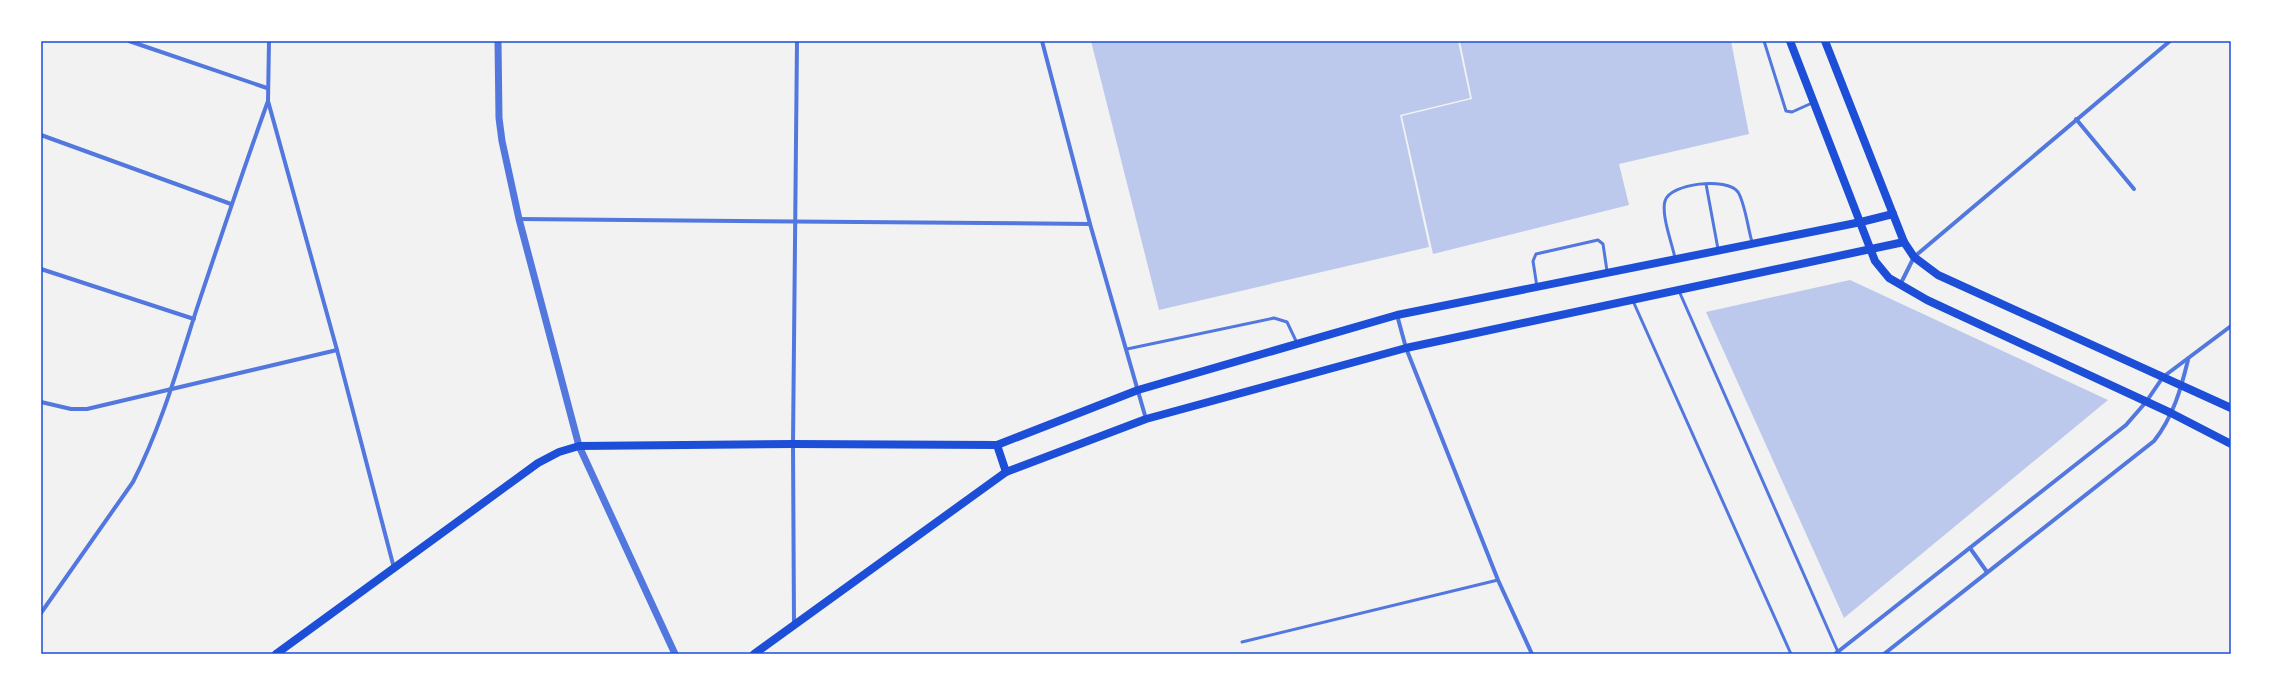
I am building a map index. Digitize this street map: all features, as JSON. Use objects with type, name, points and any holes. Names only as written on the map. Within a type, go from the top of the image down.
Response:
[{"type":"main road","points":[[1790,41],[1871,251],[1882,271],[1900,285],[1927,300],[2172,413],[2231,444]]},
{"type":"main road","points":[[1825,41],[1904,242],[1914,257],[1938,275],[2231,408]]},
{"type":"main road","points":[[276,654],[538,463],[559,452],[579,446],[794,444],[997,445],[1138,390],[1397,315],[1861,222],[1893,214]]},
{"type":"main road","points":[[754,654],[1006,472],[1146,419],[1406,348],[1871,251],[1904,242]]},
{"type":"main road","points":[[997,445],[1006,472]]},
{"type":"street","points":[[129,41],[267,88]]},
{"type":"street","points":[[269,41],[267,88],[268,101],[337,350],[394,568]]},
{"type":"street","points":[[498,41],[499,118],[519,219],[579,446],[675,654]]},
{"type":"street","points":[[794,625],[797,41]]},
{"type":"street","points":[[1042,41],[1090,224],[1146,419]]},
{"type":"street","points":[[1900,285],[1914,257],[2076,118],[2170,41]]},
{"type":"street","points":[[41,613],[133,482],[143,463],[171,388],[231,204],[268,101]]},
{"type":"street","points":[[2076,118],[2134,189]]},
{"type":"street","points":[[41,135],[231,204]]},
{"type":"street","points":[[519,219],[1090,224]]},
{"type":"street","points":[[41,269],[194,319]]},
{"type":"street","points":[[1397,315],[1406,348],[1498,580],[1532,654]]},
{"type":"street","points":[[1837,653],[2126,425],[2146,402],[2163,377],[2188,360],[2231,326]]},
{"type":"street","points":[[41,402],[71,409],[87,409],[337,350]]},
{"type":"street","points":[[1884,654],[2154,441],[2164,428],[2172,413],[2182,385],[2188,360]]},
{"type":"street","points":[[1970,548],[1987,572]]},
{"type":"lane","points":[[1764,41],[1786,110],[1792,112],[1814,102]]},
{"type":"lane","points":[[1675,259],[1664,209],[1665,200],[1669,192],[1677,189],[1706,184],[1724,183],[1733,187],[1738,193],[1752,244]]},
{"type":"lane","points":[[1706,184],[1718,251]]},
{"type":"lane","points":[[1537,287],[1533,261],[1536,254],[1598,240],[1603,244],[1608,273]]},
{"type":"lane","points":[[1679,291],[1837,653]]},
{"type":"lane","points":[[1633,301],[1791,654]]},
{"type":"lane","points":[[1127,350],[1274,318],[1288,322],[1297,343]]},
{"type":"lane","points":[[1242,642],[1498,580]]},
{"type":"building","points":[[1091,41],[1458,41],[1470,98],[1400,115],[1429,247],[1159,310]]},
{"type":"building","points":[[1460,41],[1731,41],[1749,134],[1619,164],[1629,205],[1433,254],[1402,116],[1472,99]]},
{"type":"building","points":[[1850,280],[2108,400],[1844,618],[1706,312]]}]
